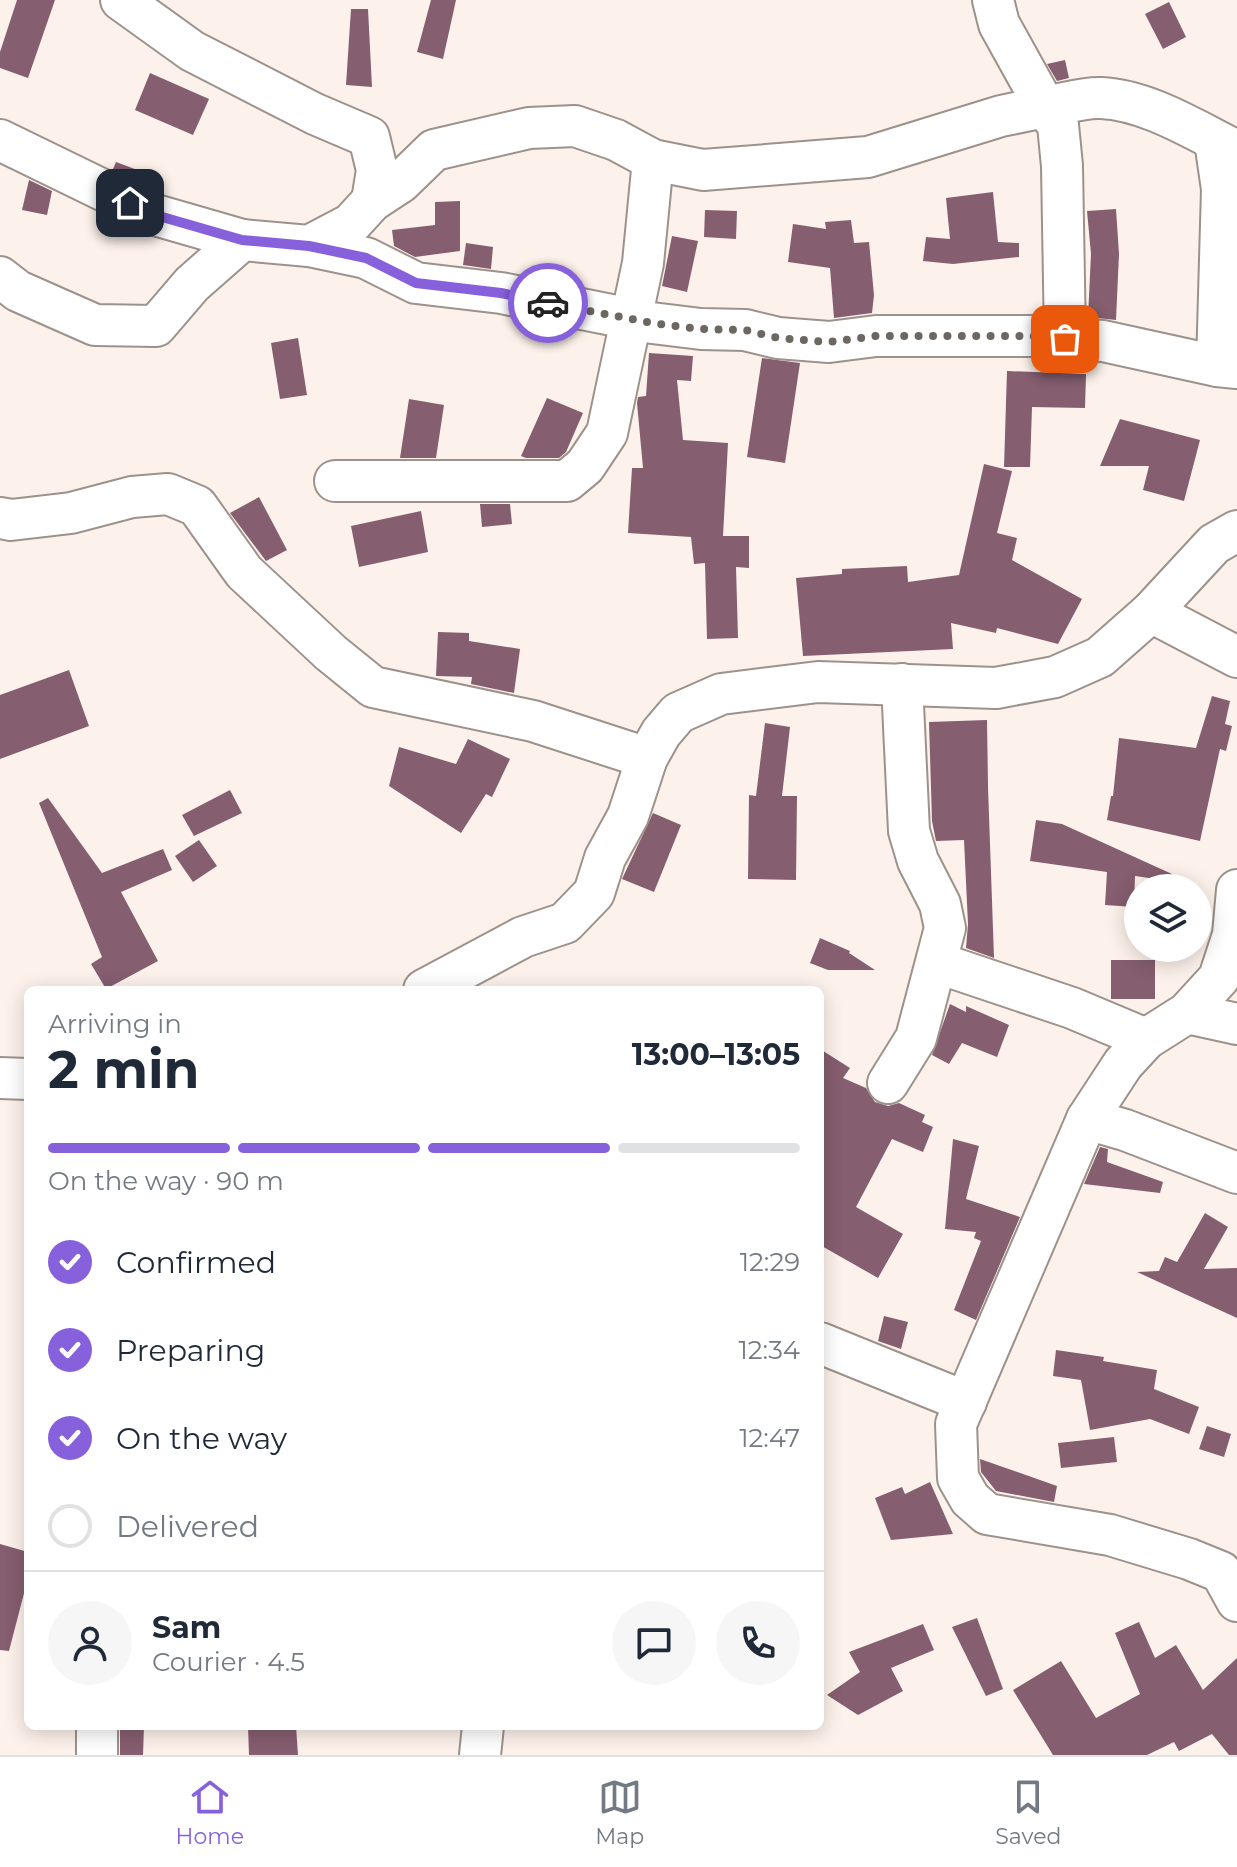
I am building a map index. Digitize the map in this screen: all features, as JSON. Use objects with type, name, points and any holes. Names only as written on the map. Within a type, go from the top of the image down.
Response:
[{"type":"street","points":[[121,0],[192,51],[315,114],[369,137],[377,170],[372,201]]},
{"type":"street","points":[[993,0],[999,24],[1058,125],[1062,166],[1065,339]]},
{"type":"street","points":[[0,140],[152,214],[242,240],[309,246],[366,258],[416,283],[501,293],[633,320],[701,329],[745,330],[778,338],[829,342],[876,336],[1018,335],[1103,341],[1227,367],[1222,189],[1226,146],[1160,114],[1120,100],[1098,97],[1001,116],[868,157],[703,170],[653,160],[616,140],[575,126],[529,128],[434,150],[401,182],[372,201],[351,224],[309,246]]},
{"type":"street","points":[[335,481],[567,481],[585,466],[607,433],[633,320],[643,263],[653,160]]},
{"type":"street","points":[[0,277],[18,291],[95,325],[156,326],[192,284],[242,240]]},
{"type":"street","points":[[0,518],[11,520],[71,513],[132,497],[168,494],[197,506],[244,572],[331,653],[373,687],[533,721],[647,758]]},
{"type":"street","points":[[431,986],[523,937],[565,923],[594,893],[605,858],[628,816],[647,758],[661,733],[678,713],[721,694],[818,682],[996,688],[1055,677],[1100,657],[1151,612],[1214,544],[1237,531]]},
{"type":"street","points":[[1151,612],[1237,657]]},
{"type":"street","points":[[888,1083],[916,1038],[945,928],[940,904],[918,861],[909,831],[902,684]]},
{"type":"street","points":[[1237,890],[1233,935],[1219,978],[1187,1013],[1146,1039],[1123,1064],[1087,1119],[956,1424],[958,1478],[970,1499],[987,1514],[1110,1535],[1189,1559],[1221,1572],[1237,1601]]},
{"type":"street","points":[[938,963],[1072,1008],[1146,1039]]},
{"type":"street","points":[[1187,1013],[1237,1024]]},
{"type":"street","points":[[0,1078],[24,1079]]},
{"type":"street","points":[[1087,1119],[1125,1130],[1237,1173]]},
{"type":"street","points":[[824,1345],[966,1402]]},
{"type":"street","points":[[97,1730],[97,1755]]},
{"type":"street","points":[[480,1755],[483,1730]]},
{"type":"building","points":[[17,0],[55,0],[28,78],[0,68],[0,52]]},
{"type":"building","points":[[431,0],[456,0],[443,59],[417,52]]},
{"type":"building","points":[[1169,2],[1186,37],[1163,49],[1145,14]]},
{"type":"building","points":[[351,9],[368,9],[372,87],[346,85]]},
{"type":"building","points":[[1065,60],[1069,78],[1057,81],[1047,64]]},
{"type":"building","points":[[150,73],[209,99],[193,135],[135,110]]},
{"type":"building","points":[[116,162],[159,178],[154,190],[113,169]]},
{"type":"building","points":[[29,180],[52,191],[47,215],[22,210]]},
{"type":"building","points":[[993,192],[998,242],[1019,243],[1019,257],[953,264],[923,261],[926,237],[950,239],[946,198]]},
{"type":"building","points":[[460,201],[460,251],[415,257],[394,246],[392,230],[435,225],[435,202]]},
{"type":"building","points":[[1116,209],[1119,254],[1116,320],[1088,317],[1091,254],[1087,211]]},
{"type":"building","points":[[705,210],[737,211],[736,239],[704,237]]},
{"type":"building","points":[[851,220],[854,243],[869,242],[874,295],[872,313],[834,318],[830,268],[788,262],[793,224],[826,229],[825,222]]},
{"type":"building","points":[[672,236],[698,241],[687,292],[662,286]]},
{"type":"building","points":[[466,243],[493,247],[491,269],[463,265]]},
{"type":"building","points":[[298,338],[307,395],[280,399],[271,343]]},
{"type":"building","points":[[649,353],[693,356],[691,381],[677,380],[683,440],[728,443],[723,536],[749,536],[749,568],[736,567],[738,638],[707,639],[705,563],[694,564],[691,537],[628,533],[632,468],[643,468],[637,403],[638,397],[646,396]]},
{"type":"building","points":[[762,358],[800,363],[785,463],[747,457]]},
{"type":"building","points":[[1007,371],[1086,374],[1085,408],[1032,407],[1030,467],[1004,467]]},
{"type":"building","points":[[547,398],[583,413],[566,452],[559,458],[526,458],[521,456]]},
{"type":"building","points":[[409,399],[444,405],[436,458],[400,458]]},
{"type":"building","points":[[1120,419],[1200,440],[1184,501],[1143,490],[1149,466],[1100,466]]},
{"type":"building","points":[[984,464],[1012,471],[997,533],[1017,538],[1012,560],[1082,599],[1058,644],[997,628],[996,633],[951,623],[953,649],[803,656],[796,578],[842,574],[842,569],[907,566],[908,582],[959,575]]},
{"type":"building","points":[[259,497],[287,550],[266,561],[230,513]]},
{"type":"building","points":[[480,504],[510,504],[512,524],[482,527]]},
{"type":"building","points":[[421,511],[428,552],[359,567],[351,526]]},
{"type":"building","points":[[438,632],[469,633],[469,641],[520,649],[514,693],[471,684],[472,677],[436,676]]},
{"type":"building","points":[[69,670],[89,726],[0,759],[0,695]]},
{"type":"building","points":[[1212,696],[1230,701],[1225,724],[1232,726],[1226,751],[1220,749],[1200,841],[1107,820],[1113,796],[1119,738],[1196,748]]},
{"type":"building","points":[[987,720],[994,958],[966,948],[968,924],[964,840],[936,841],[932,821],[929,722]]},
{"type":"building","points":[[765,723],[790,727],[782,796],[797,796],[796,880],[748,879],[749,795],[756,796]]},
{"type":"building","points":[[468,739],[510,759],[492,797],[486,794],[461,833],[389,786],[399,747],[456,764]]},
{"type":"building","points":[[230,790],[242,813],[194,836],[182,815]]},
{"type":"building","points":[[48,798],[102,873],[163,849],[172,870],[121,892],[158,961],[112,986],[104,986],[91,964],[102,957],[39,803]]},
{"type":"building","points":[[653,813],[681,825],[654,892],[622,879]]},
{"type":"building","points":[[1036,820],[1062,824],[1172,874],[1124,874],[1124,906],[1105,905],[1107,872],[1030,861]]},
{"type":"building","points":[[199,840],[217,866],[193,882],[175,856]]},
{"type":"building","points":[[820,938],[850,951],[875,970],[828,970],[810,963]]},
{"type":"building","points":[[1111,960],[1155,962],[1155,999],[1111,999]]},
{"type":"building","points":[[950,1004],[966,1012],[966,1006],[1009,1025],[997,1057],[962,1043],[949,1064],[932,1055]]},
{"type":"building","points":[[824,1052],[850,1068],[843,1078],[866,1088],[875,1102],[888,1106],[899,1103],[925,1115],[922,1122],[933,1127],[923,1152],[892,1139],[856,1207],[903,1234],[878,1278],[824,1247]]},
{"type":"building","points":[[953,1139],[979,1146],[966,1199],[1020,1217],[976,1320],[954,1310],[981,1241],[974,1238],[976,1232],[945,1229]]},
{"type":"building","points":[[1100,1147],[1108,1149],[1107,1162],[1163,1182],[1160,1193],[1084,1184]]},
{"type":"building","points":[[1205,1213],[1228,1227],[1204,1269],[1237,1268],[1237,1318],[1137,1272],[1159,1271],[1165,1257],[1177,1262]]},
{"type":"building","points":[[884,1316],[908,1322],[901,1349],[878,1341]]},
{"type":"building","points":[[1056,1350],[1104,1357],[1103,1361],[1157,1370],[1154,1389],[1199,1407],[1189,1434],[1150,1419],[1090,1430],[1081,1380],[1053,1376]]},
{"type":"building","points":[[1207,1426],[1231,1434],[1224,1457],[1199,1449]]},
{"type":"building","points":[[1114,1437],[1117,1462],[1061,1468],[1058,1443]]},
{"type":"building","points":[[980,1459],[1057,1486],[1054,1502],[996,1491],[981,1472]]},
{"type":"building","points":[[930,1482],[953,1534],[891,1540],[875,1498],[902,1487],[905,1494]]},
{"type":"building","points":[[0,1544],[24,1551],[24,1593],[9,1651],[0,1650]]},
{"type":"building","points":[[977,1618],[1003,1689],[986,1696],[952,1627]]},
{"type":"building","points":[[1139,1622],[1155,1658],[1176,1645],[1203,1690],[1237,1658],[1237,1755],[1229,1755],[1212,1734],[1179,1751],[1174,1742],[1147,1755],[1053,1755],[1013,1690],[1061,1661],[1096,1718],[1140,1694],[1115,1633]]},
{"type":"building","points":[[923,1624],[934,1650],[891,1668],[903,1691],[858,1715],[827,1695],[860,1672],[849,1652]]},
{"type":"building","points":[[120,1730],[144,1730],[143,1755],[120,1755]]},
{"type":"building","points":[[248,1730],[296,1730],[298,1755],[249,1755]]},
{"type":"way so far","points":[[548,303],[652,323],[745,330],[778,338],[829,342],[876,336],[975,335],[1065,339]]},
{"type":"route","points":[[130,203],[152,214],[242,240],[309,246],[366,258],[416,283],[501,293],[548,303]]}]
